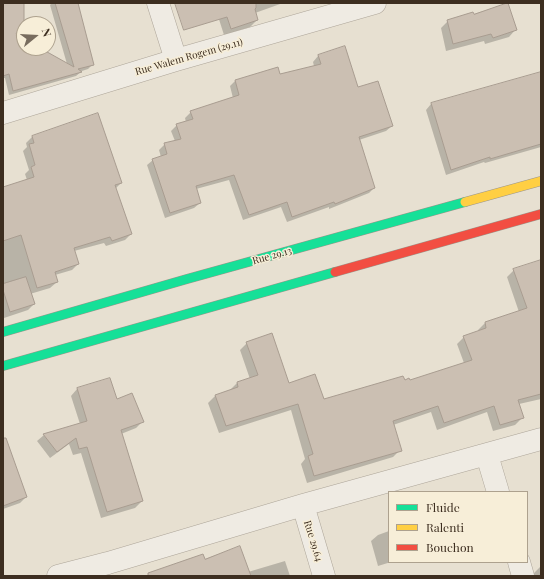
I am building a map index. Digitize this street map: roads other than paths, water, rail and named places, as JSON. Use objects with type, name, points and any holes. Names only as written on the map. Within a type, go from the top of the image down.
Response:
[{"type":"main road","name":"Rue 29.13","points":[[3,332],[187,279],[541,181]]},
{"type":"main road","points":[[3,366],[541,214]]},
{"type":"street","points":[[158,3],[176,60]]},
{"type":"street","name":"Rue Walem Rogem (29.11)","points":[[3,113],[176,60],[371,4]]},
{"type":"street","points":[[58,576],[110,569],[303,505],[541,439]]},
{"type":"street","points":[[487,455],[498,491]]},
{"type":"street","name":"Rue 29.64","points":[[303,505],[324,576]]},
{"type":"street","points":[[519,563],[523,576]]}]
